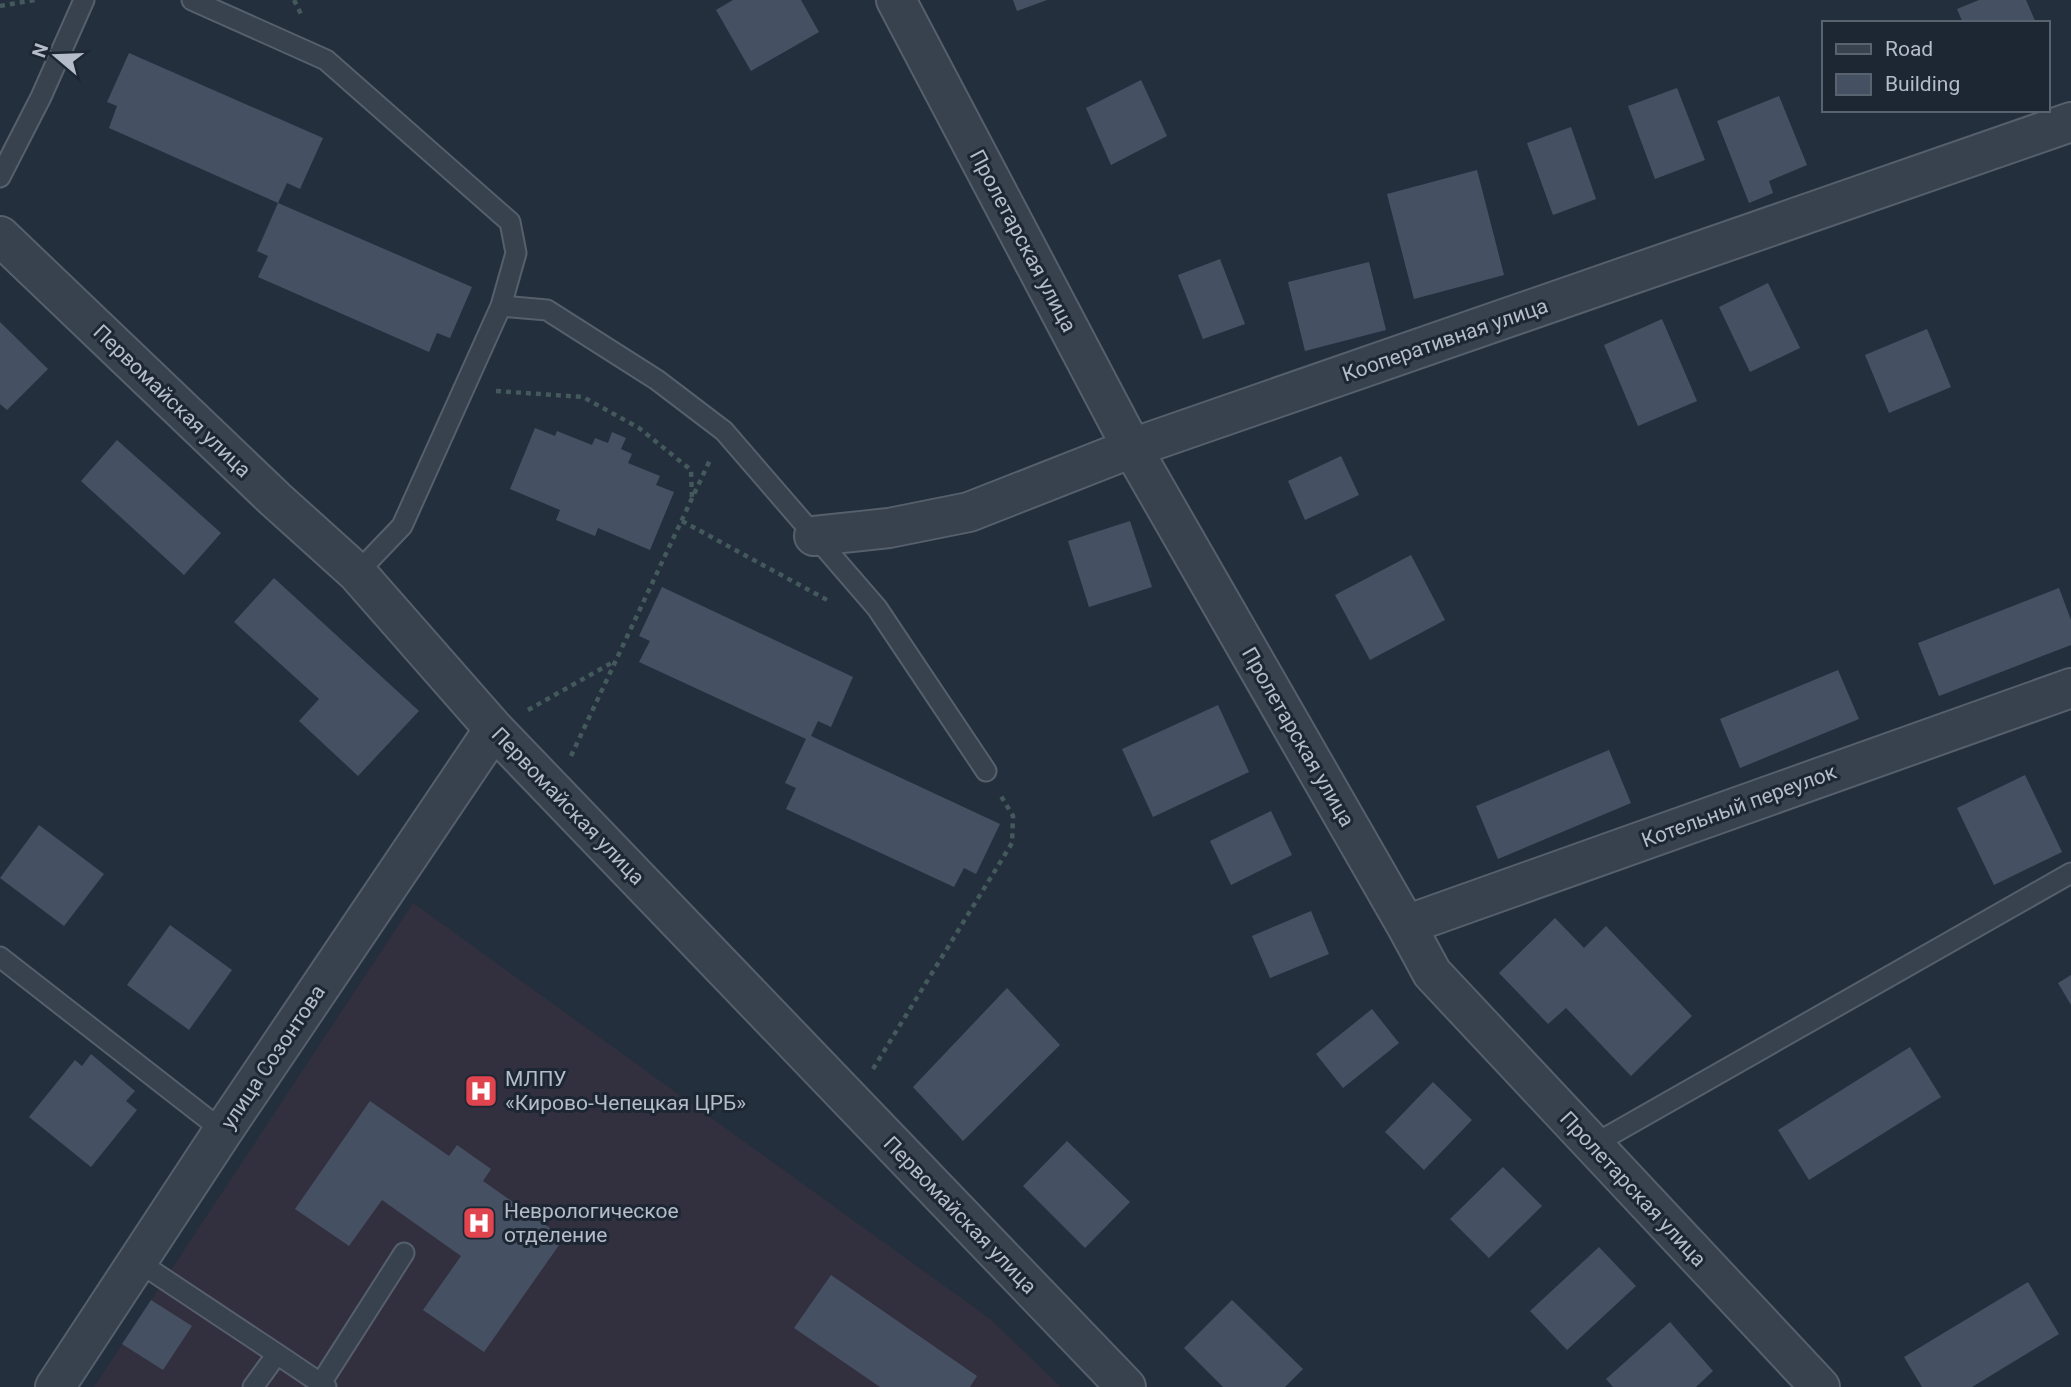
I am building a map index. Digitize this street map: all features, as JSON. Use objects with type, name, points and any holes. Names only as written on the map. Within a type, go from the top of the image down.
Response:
[{"type":"street","name":"Пролетарская улица","points":[[896,0],[1132,448],[1432,973],[1591,1146],[1821,1387]]},
{"type":"street","name":"Кооперативная улица","points":[[814,536],[889,528],[969,512],[1132,448],[2071,122]]},
{"type":"street","name":"Первомайская улица","points":[[0,236],[275,499],[357,573],[494,729],[1126,1387]]},
{"type":"street","name":"Котельный переулок","points":[[1406,925],[2071,688]]},
{"type":"street","name":"улица Созонтова","points":[[55,1387],[223,1131],[494,729]]},
{"type":"lane","points":[[0,177],[41,97],[84,0]]},
{"type":"lane","points":[[192,0],[326,60],[510,222],[516,253],[501,306],[402,526],[357,573]]},
{"type":"lane","points":[[501,306],[547,310],[657,380],[724,431],[877,608],[986,771]]},
{"type":"lane","points":[[1591,1146],[2071,873]]},
{"type":"lane","points":[[0,957],[223,1131]]},
{"type":"lane","points":[[137,1261],[323,1385],[404,1253]]},
{"type":"lane","points":[[253,1387],[277,1354]]},
{"type":"path","points":[[0,6],[35,0]]},
{"type":"path","points":[[463,389],[583,397],[639,428],[691,470],[692,500]]},
{"type":"path","points":[[555,792],[724,431]]},
{"type":"path","points":[[682,521],[837,606]]},
{"type":"path","points":[[494,729],[617,660]]},
{"type":"path","points":[[853,1103],[1012,843],[1013,816],[986,771]]},
{"type":"shaded area","name":"МЛПУ «Кирово-Чепецкая ЦРБ»","points":[[413,903],[990,1319],[1061,1387],[94,1387]]},
{"type":"building","points":[[733,0],[801,0],[819,32],[751,71],[716,10]]},
{"type":"building","points":[[1013,0],[1047,0],[1017,11]]},
{"type":"building","points":[[1979,0],[2026,0],[2035,21],[1962,21],[1957,9]]},
{"type":"building","points":[[129,53],[323,138],[300,189],[287,183],[278,203],[109,128],[117,106],[107,102]]},
{"type":"building","points":[[1141,80],[1167,136],[1111,165],[1086,108]]},
{"type":"building","points":[[1677,88],[1705,160],[1655,179],[1628,106]]},
{"type":"building","points":[[1779,96],[1807,165],[1769,181],[1773,193],[1749,203],[1717,121]]},
{"type":"building","points":[[1571,127],[1596,199],[1553,215],[1527,143]]},
{"type":"building","points":[[1477,170],[1504,275],[1414,299],[1387,194]]},
{"type":"building","points":[[278,203],[472,287],[450,338],[437,333],[429,352],[258,277],[268,256],[257,251]]},
{"type":"building","points":[[1220,259],[1245,324],[1203,339],[1178,275]]},
{"type":"building","points":[[1369,262],[1386,330],[1305,351],[1288,282]]},
{"type":"building","points":[[1768,283],[1800,348],[1750,372],[1719,307]]},
{"type":"building","points":[[1662,319],[1697,401],[1638,426],[1604,345]]},
{"type":"building","points":[[0,322],[48,369],[7,410],[0,404]]},
{"type":"building","points":[[1927,329],[1951,387],[1889,413],[1865,355]]},
{"type":"building","points":[[535,428],[555,436],[557,431],[592,445],[595,438],[608,443],[612,432],[626,438],[621,449],[632,454],[628,463],[660,476],[656,485],[674,492],[650,550],[598,528],[595,536],[556,520],[560,510],[510,489]]},
{"type":"building","points":[[117,440],[221,533],[184,575],[81,481]]},
{"type":"building","points":[[1341,456],[1359,495],[1305,520],[1288,481]]},
{"type":"building","points":[[1130,521],[1152,587],[1089,607],[1068,541]]},
{"type":"building","points":[[1411,555],[1445,620],[1370,660],[1335,595]]},
{"type":"building","points":[[274,578],[419,711],[358,776],[299,721],[319,699],[234,622]]},
{"type":"building","points":[[662,587],[853,677],[831,727],[818,721],[811,736],[1000,824],[976,874],[964,868],[954,887],[786,809],[796,788],[785,783],[806,739],[639,662],[650,641],[639,636]]},
{"type":"building","points":[[2059,588],[2071,620],[2071,645],[1939,696],[1918,643]]},
{"type":"building","points":[[1838,670],[1859,719],[1740,768],[1720,719]]},
{"type":"building","points":[[1218,705],[1249,772],[1153,817],[1122,749]]},
{"type":"building","points":[[1609,750],[1631,803],[1498,859],[1476,806]]},
{"type":"building","points":[[2025,775],[2062,852],[1994,885],[1957,808]]},
{"type":"building","points":[[1271,811],[1292,855],[1231,885],[1210,841]]},
{"type":"building","points":[[39,825],[104,874],[64,926],[0,878]]},
{"type":"building","points":[[1311,911],[1329,954],[1270,978],[1252,936]]},
{"type":"building","points":[[1555,918],[1584,948],[1606,926],[1692,1016],[1631,1076],[1566,1008],[1548,1024],[1499,973]]},
{"type":"building","points":[[170,925],[232,970],[189,1030],[127,985]]},
{"type":"building","points":[[2071,975],[2071,1005],[2058,983]]},
{"type":"building","points":[[1007,988],[1060,1045],[963,1141],[913,1087]]},
{"type":"building","points":[[1372,1009],[1399,1043],[1343,1088],[1316,1054]]},
{"type":"building","points":[[1910,1047],[1941,1097],[1809,1180],[1778,1130]]},
{"type":"building","points":[[91,1054],[135,1091],[126,1101],[137,1110],[91,1167],[29,1117],[75,1060],[82,1066]]},
{"type":"building","points":[[1433,1082],[1472,1120],[1424,1170],[1385,1132]]},
{"type":"building","name":"Неврологическое отделение","points":[[370,1101],[449,1156],[457,1145],[491,1169],[483,1181],[564,1238],[484,1352],[423,1310],[461,1256],[382,1200],[349,1246],[295,1209]]},
{"type":"building","points":[[1067,1141],[1130,1202],[1085,1248],[1023,1186]]},
{"type":"building","points":[[1503,1167],[1542,1206],[1489,1258],[1450,1219]]},
{"type":"building","points":[[1599,1247],[1636,1286],[1567,1350],[1530,1311]]},
{"type":"building","points":[[831,1275],[977,1376],[970,1387],[880,1387],[794,1328]]},
{"type":"building","points":[[2028,1282],[2059,1334],[1972,1387],[1922,1387],[1904,1357]]},
{"type":"building","points":[[151,1300],[192,1326],[163,1370],[122,1344]]},
{"type":"building","points":[[1232,1300],[1303,1369],[1285,1387],[1223,1387],[1184,1348]]},
{"type":"building","points":[[1670,1322],[1713,1371],[1696,1387],[1613,1387],[1606,1379]]},
{"type":"place","name":"МЛПУ «Кирово-Чепецкая ЦРБ»","points":[[481,1091]]},
{"type":"place","name":"Неврологическое отделение","points":[[479,1223]]}]
